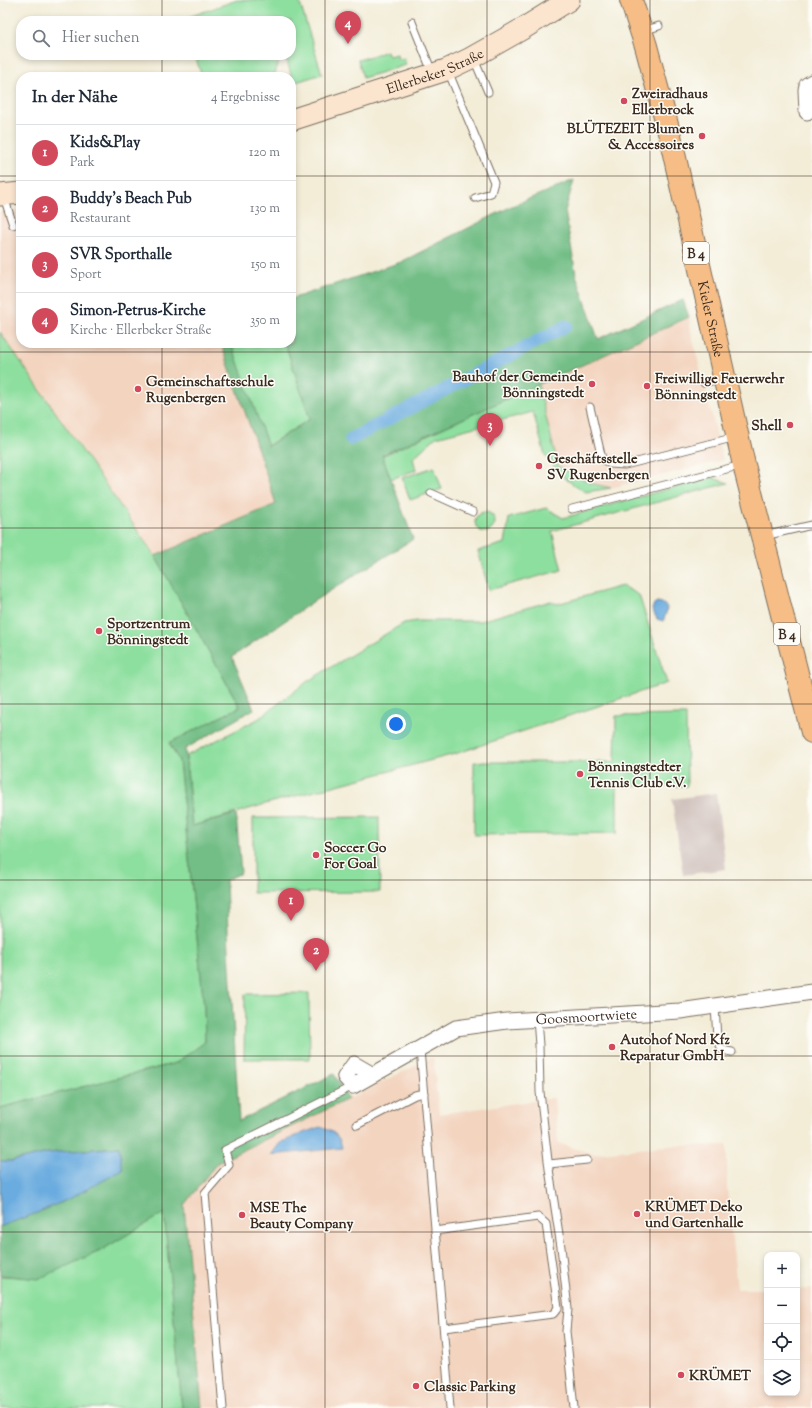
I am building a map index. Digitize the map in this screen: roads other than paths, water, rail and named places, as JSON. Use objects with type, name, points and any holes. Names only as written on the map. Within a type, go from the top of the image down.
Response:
[{"type":"main road","name":"Ellerbeker Straße","points":[[296,118],[439,72],[473,57],[569,0]]},
{"type":"main road","name":"Kieler Straße","points":[[630,0],[650,29],[670,136],[744,465],[812,732]]},
{"type":"street","points":[[807,112],[806,90],[807,85],[812,82]]},
{"type":"street","name":"Goosmoortwiete","points":[[353,1086],[345,1077],[354,1064],[373,1075],[456,1028],[507,1021],[680,1010],[812,992]]},
{"type":"lane","points":[[412,22],[439,72],[451,78],[494,182],[491,193],[475,198]]},
{"type":"lane","points":[[473,57],[488,92]]},
{"type":"lane","points":[[8,195],[13,225]]},
{"type":"lane","points":[[704,383],[724,377]]},
{"type":"lane","points":[[590,407],[602,458],[610,464],[625,465],[738,436]]},
{"type":"lane","points":[[572,510],[744,465]]},
{"type":"lane","points":[[431,493],[472,512]]},
{"type":"lane","points":[[762,536],[812,525]]},
{"type":"lane","points":[[714,1006],[717,1038],[722,1050],[732,1052]]},
{"type":"lane","points":[[537,1019],[540,1092],[568,1309],[566,1331],[574,1408]]},
{"type":"lane","points":[[420,1049],[450,1408]]},
{"type":"lane","points":[[223,1408],[205,1193],[229,1165],[225,1150],[353,1086]]},
{"type":"lane","points":[[357,1125],[415,1095],[424,1093]]},
{"type":"lane","points":[[549,1164],[587,1160]]},
{"type":"lane","points":[[435,1231],[538,1218],[546,1224],[558,1308],[553,1314],[444,1328]]},
{"type":"water","points":[[657,602],[662,603],[667,607],[663,621],[657,619],[652,609],[654,604]]},
{"type":"water","points":[[320,1127],[335,1134],[341,1143],[342,1148],[271,1155],[280,1143]]},
{"type":"water","points":[[119,1147],[123,1170],[69,1199],[37,1213],[0,1226],[0,1161],[12,1161],[48,1153]]},
{"type":"waterway","points":[[351,439],[566,326]]},
{"type":"place","name":"Simon-Petrus-Kirche","points":[[348,44]]},
{"type":"place","name":"Zweiradhaus Ellerbrock","points":[[624,101]]},
{"type":"place","name":"BLÜTEZEIT Blumen & Accessoires","points":[[702,136]]},
{"type":"place","name":"Bauhof der Gemeinde Bönningstedt","points":[[592,384]]},
{"type":"place","name":"Freiwillige Feuerwehr Bönningstedt","points":[[647,386]]},
{"type":"place","name":"Gemeinschaftsschule Rugenbergen","points":[[138,389]]},
{"type":"place","name":"Shell","points":[[790,425]]},
{"type":"place","name":"SVR Sporthalle","points":[[490,446]]},
{"type":"place","name":"Geschäftsstelle SV Rugenbergen","points":[[539,466]]},
{"type":"place","name":"Sportzentrum Bönningstedt","points":[[99,631]]},
{"type":"place","name":"Bönningstedter Tennis Club e.V.","points":[[580,774]]},
{"type":"place","name":"Soccer Go For Goal","points":[[316,855]]},
{"type":"place","name":"Kids&Play","points":[[291,921]]},
{"type":"place","name":"Buddy's Beach Pub","points":[[316,971]]},
{"type":"place","name":"Autohof Nord Kfz Reparatur GmbH","points":[[612,1047]]},
{"type":"place","name":"KRÜMET Deko und Gartenhalle","points":[[637,1214]]},
{"type":"place","name":"MSE The Beauty Company","points":[[242,1215]]},
{"type":"place","name":"KRÜMET","points":[[681,1375]]},
{"type":"place","name":"Classic Parking","points":[[416,1386]]}]
